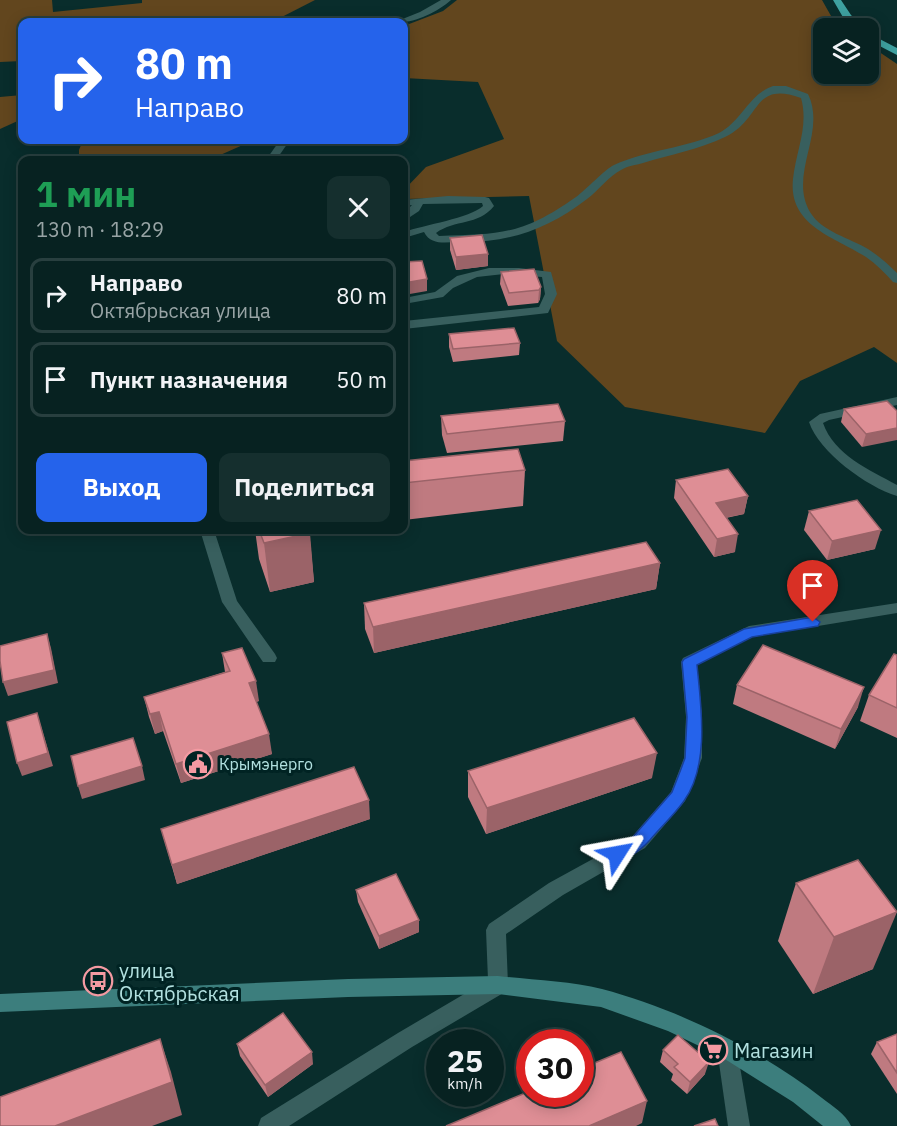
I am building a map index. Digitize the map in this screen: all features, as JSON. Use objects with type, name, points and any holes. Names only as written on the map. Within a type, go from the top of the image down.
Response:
[{"type":"highway","points":[[837,0],[848,18]]},
{"type":"highway","points":[[879,42],[897,52]]},
{"type":"main road","points":[[0,1003],[348,988],[498,985],[601,998],[672,1023],[727,1049],[801,1095],[840,1126]]},
{"type":"street","points":[[408,19],[423,14],[447,0]]},
{"type":"street","points":[[442,224],[429,233],[436,239],[512,235],[555,216],[599,184],[616,168],[722,135],[739,124],[763,94],[773,89],[786,89],[805,96],[809,104],[810,117],[796,184],[799,202],[807,215],[833,236],[870,255],[897,280]]},
{"type":"street","points":[[408,203],[477,199],[485,200],[489,206],[482,214],[461,222],[442,224],[408,233]]},
{"type":"street","points":[[408,215],[419,202]]},
{"type":"street","points":[[408,300],[439,295],[448,285],[463,277],[495,272],[547,274],[551,294],[544,310],[408,325]]},
{"type":"street","points":[[897,401],[825,417],[816,422],[818,430],[852,466],[897,491]]},
{"type":"street","points":[[208,534],[230,602],[269,658]]},
{"type":"street","points":[[269,1126],[405,1040],[498,985],[496,930],[555,889],[638,843],[679,796],[693,758],[694,717],[689,662],[749,632],[897,608]]},
{"type":"street","points":[[727,1049],[739,1126]]},
{"type":"shaded area","points":[[0,0],[52,0],[53,12],[142,3],[142,0],[315,0],[280,18],[18,18],[18,61],[0,62]]},
{"type":"shaded area","points":[[457,0],[822,0],[832,18],[813,18],[813,84],[879,84],[879,52],[897,64],[897,363],[874,347],[800,381],[765,433],[625,407],[557,341],[529,196],[408,199],[408,186],[426,167],[504,139],[478,82],[408,78],[408,24],[443,11]]},
{"type":"shaded area","points":[[18,95],[18,121],[0,129],[0,97]]},
{"type":"shaded area","points":[[81,144],[245,144],[218,156],[79,156]]},
{"type":"building","points":[[482,235],[488,254],[456,257],[450,238]]},
{"type":"building","points":[[422,261],[427,279],[408,282],[408,262]]},
{"type":"building","points":[[534,269],[541,287],[539,290],[509,293],[501,272]]},
{"type":"building","points":[[514,328],[520,343],[453,349],[449,334]]},
{"type":"building","points":[[887,401],[897,411],[897,428],[866,434],[844,409]]},
{"type":"building","points":[[558,404],[565,421],[447,434],[441,416]]},
{"type":"building","points":[[518,449],[525,470],[408,483],[408,461]]},
{"type":"building","points":[[728,469],[748,496],[716,503],[738,534],[717,539],[676,480]]},
{"type":"building","points":[[857,500],[881,530],[832,541],[809,511]]},
{"type":"building","points":[[261,534],[305,534],[264,543]]},
{"type":"building","points":[[646,542],[660,563],[373,627],[364,603]]},
{"type":"building","points":[[47,634],[54,670],[3,682],[0,646]]},
{"type":"building","points":[[763,645],[864,687],[841,729],[737,685]]},
{"type":"building","points":[[242,648],[256,681],[249,683],[269,734],[176,764],[159,712],[150,714],[144,697],[230,671],[222,653]]},
{"type":"building","points":[[894,654],[897,655],[897,708],[869,695]]},
{"type":"building","points":[[37,713],[48,753],[17,763],[7,722]]},
{"type":"building","points":[[634,718],[657,753],[487,808],[468,771]]},
{"type":"building","points":[[133,738],[142,766],[78,786],[71,756]]},
{"type":"building","points":[[354,767],[369,800],[172,865],[161,829]]},
{"type":"building","points":[[858,860],[897,912],[834,937],[796,883]]},
{"type":"building","points":[[396,874],[419,920],[379,936],[356,890]]},
{"type":"building","points":[[283,1013],[312,1052],[265,1085],[237,1044]]},
{"type":"building","points":[[897,1034],[897,1073],[877,1042]]},
{"type":"building","points":[[678,1035],[709,1062],[690,1082],[674,1067],[678,1064],[663,1050]]},
{"type":"building","points":[[160,1039],[172,1082],[55,1126],[0,1126],[0,1097]]},
{"type":"building","points":[[621,1052],[647,1101],[589,1126],[446,1126],[492,1107],[504,1107],[504,1102],[516,1097],[516,1107],[594,1107],[594,1063]]},
{"type":"building","points":[[715,1119],[718,1126],[694,1126]]},
{"type":"place","name":"Крымэнерго","points":[[198,764]]},
{"type":"place","name":"улица Октябрьская","points":[[98,981]]},
{"type":"place","name":"Магазин","points":[[713,1050]]},
{"type":"route","points":[[617,854],[638,843],[679,796],[693,758],[694,717],[689,662],[749,632],[813,622]]}]
